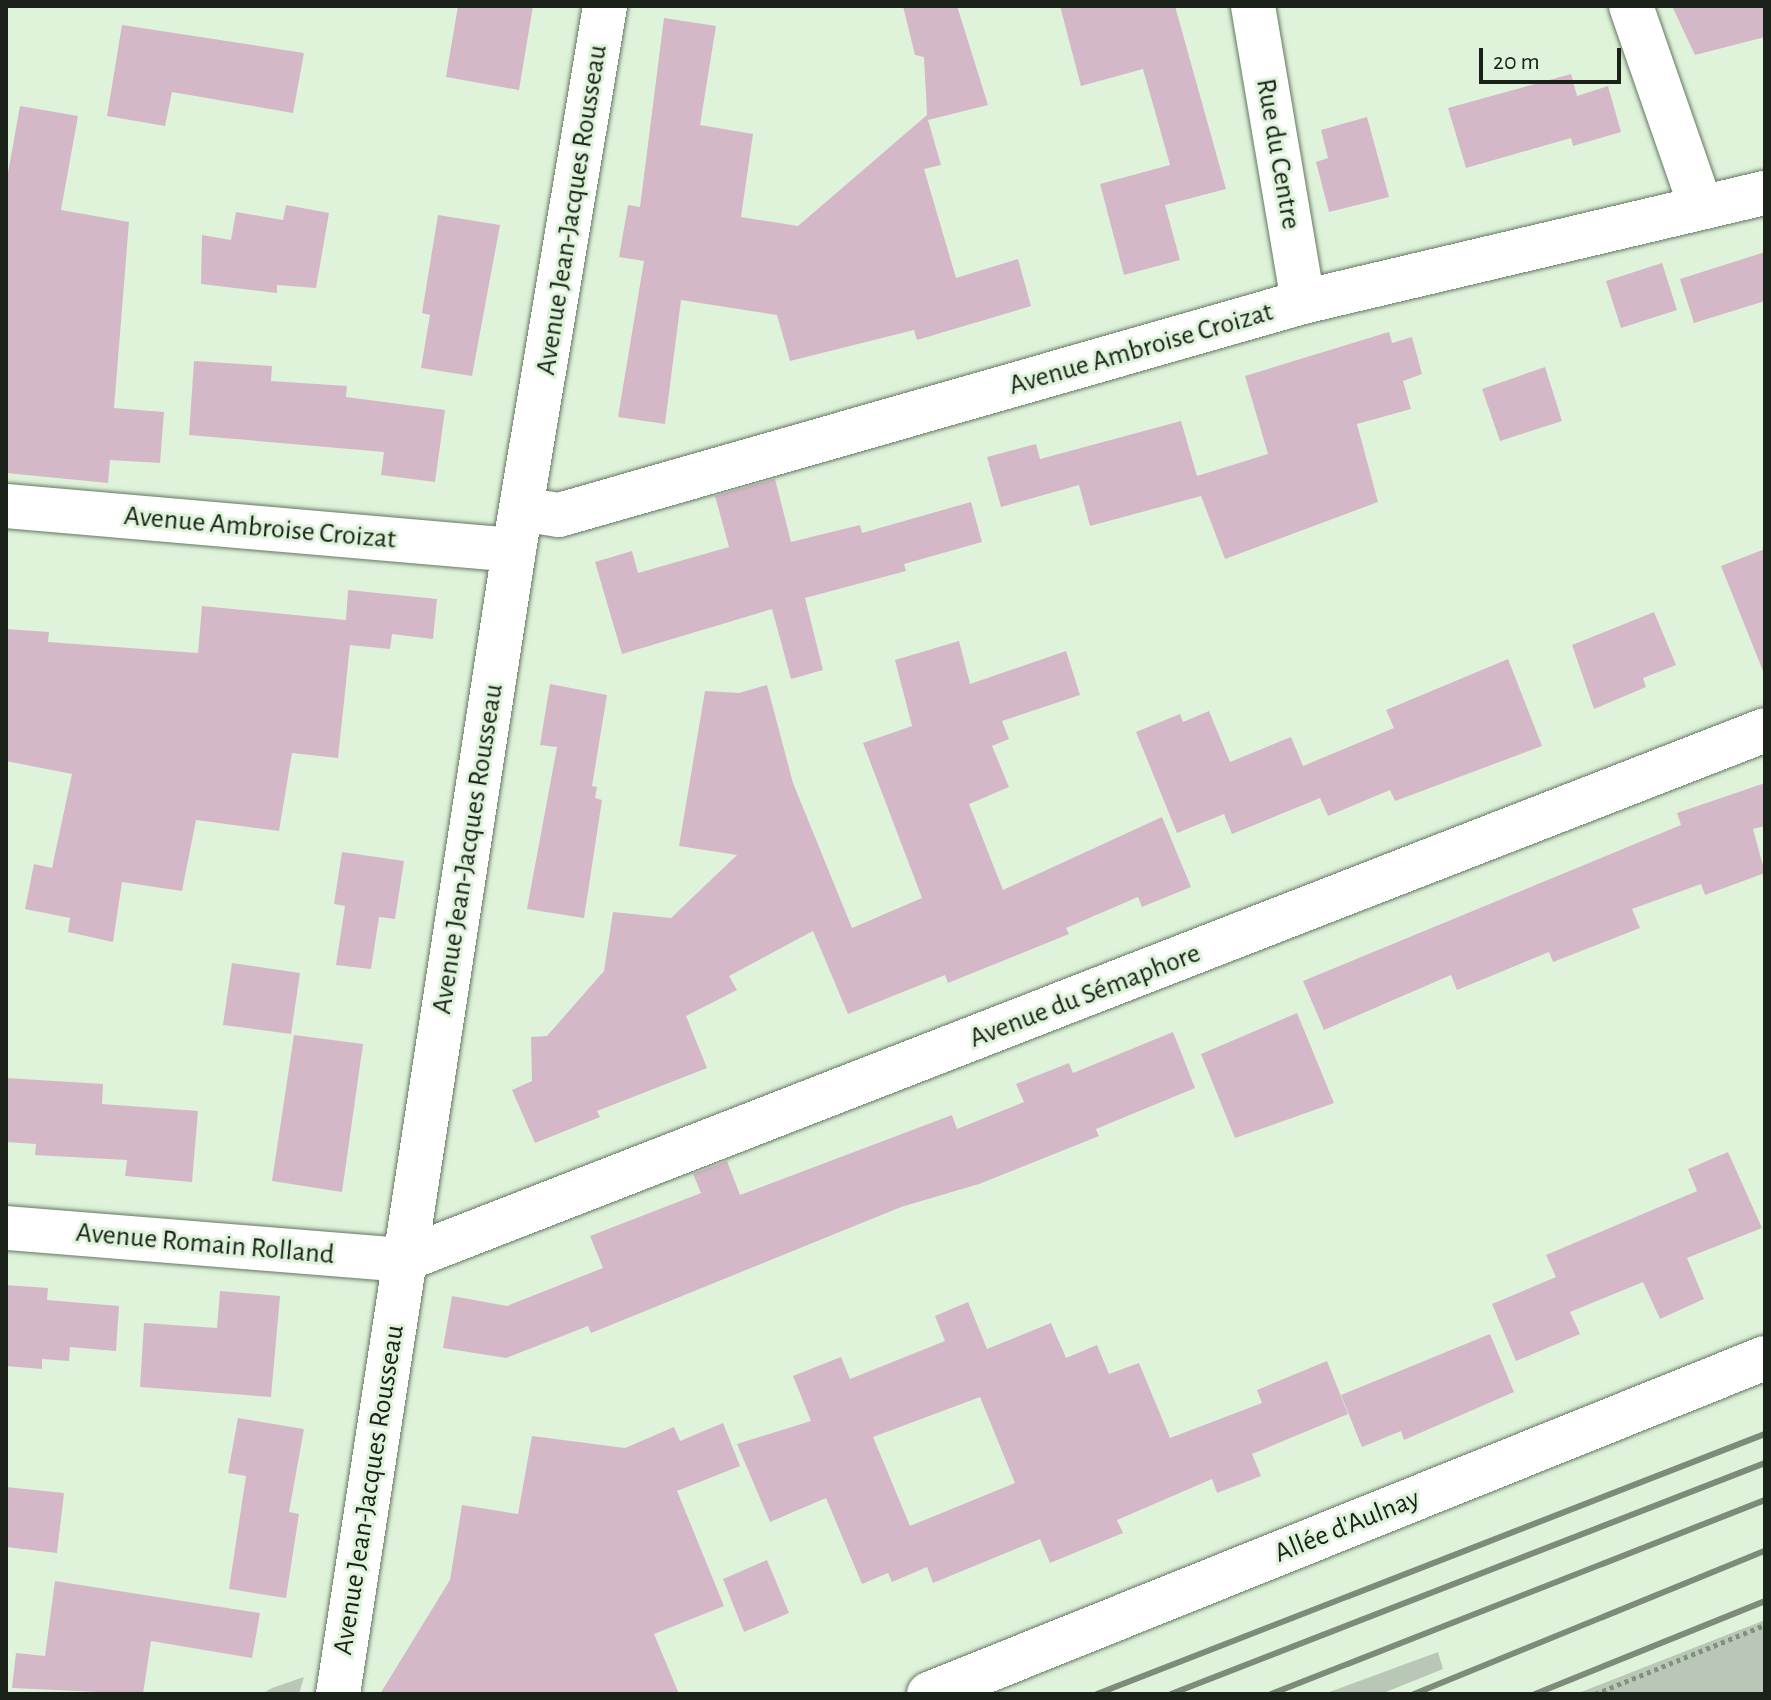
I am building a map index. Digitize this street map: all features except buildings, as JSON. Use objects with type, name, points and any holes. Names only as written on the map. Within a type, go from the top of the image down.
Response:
[{"type":"street","name":"Avenue Jean-Jacques Rousseau","points":[[338,1694],[518,530],[605,6]]},
{"type":"street","name":"Rue du Centre","points":[[1253,6],[1303,302]]},
{"type":"street","points":[[1631,6],[1701,207]]},
{"type":"street","name":"Avenue Ambroise Croizat","points":[[6,506],[518,530],[559,515],[1303,302],[1765,193]]},
{"type":"street","name":"Avenue du Sémaphore","points":[[403,1260],[1765,730]]},
{"type":"street","name":"Avenue Romain Rolland","points":[[6,1228],[403,1260]]},
{"type":"street","name":"Allée d'Aulnay","points":[[929,1694],[1765,1358]]},
{"type":"path","points":[[1595,1694],[1765,1625]]},
{"type":"green space","points":[[1765,1620],[1765,1694],[1576,1694]]},
{"type":"green space","points":[[1438,1652],[1443,1669],[1381,1694],[1324,1694]]},
{"type":"green space","points":[[304,1677],[299,1694],[262,1694],[272,1688]]},
{"type":"railway","points":[[1097,1694],[1765,1434]]},
{"type":"railway","points":[[1171,1694],[1765,1463]]},
{"type":"railway","points":[[1271,1694],[1765,1500]]},
{"type":"railway","points":[[1414,1694],[1765,1551]]},
{"type":"railway","points":[[1535,1694],[1765,1601]]}]
